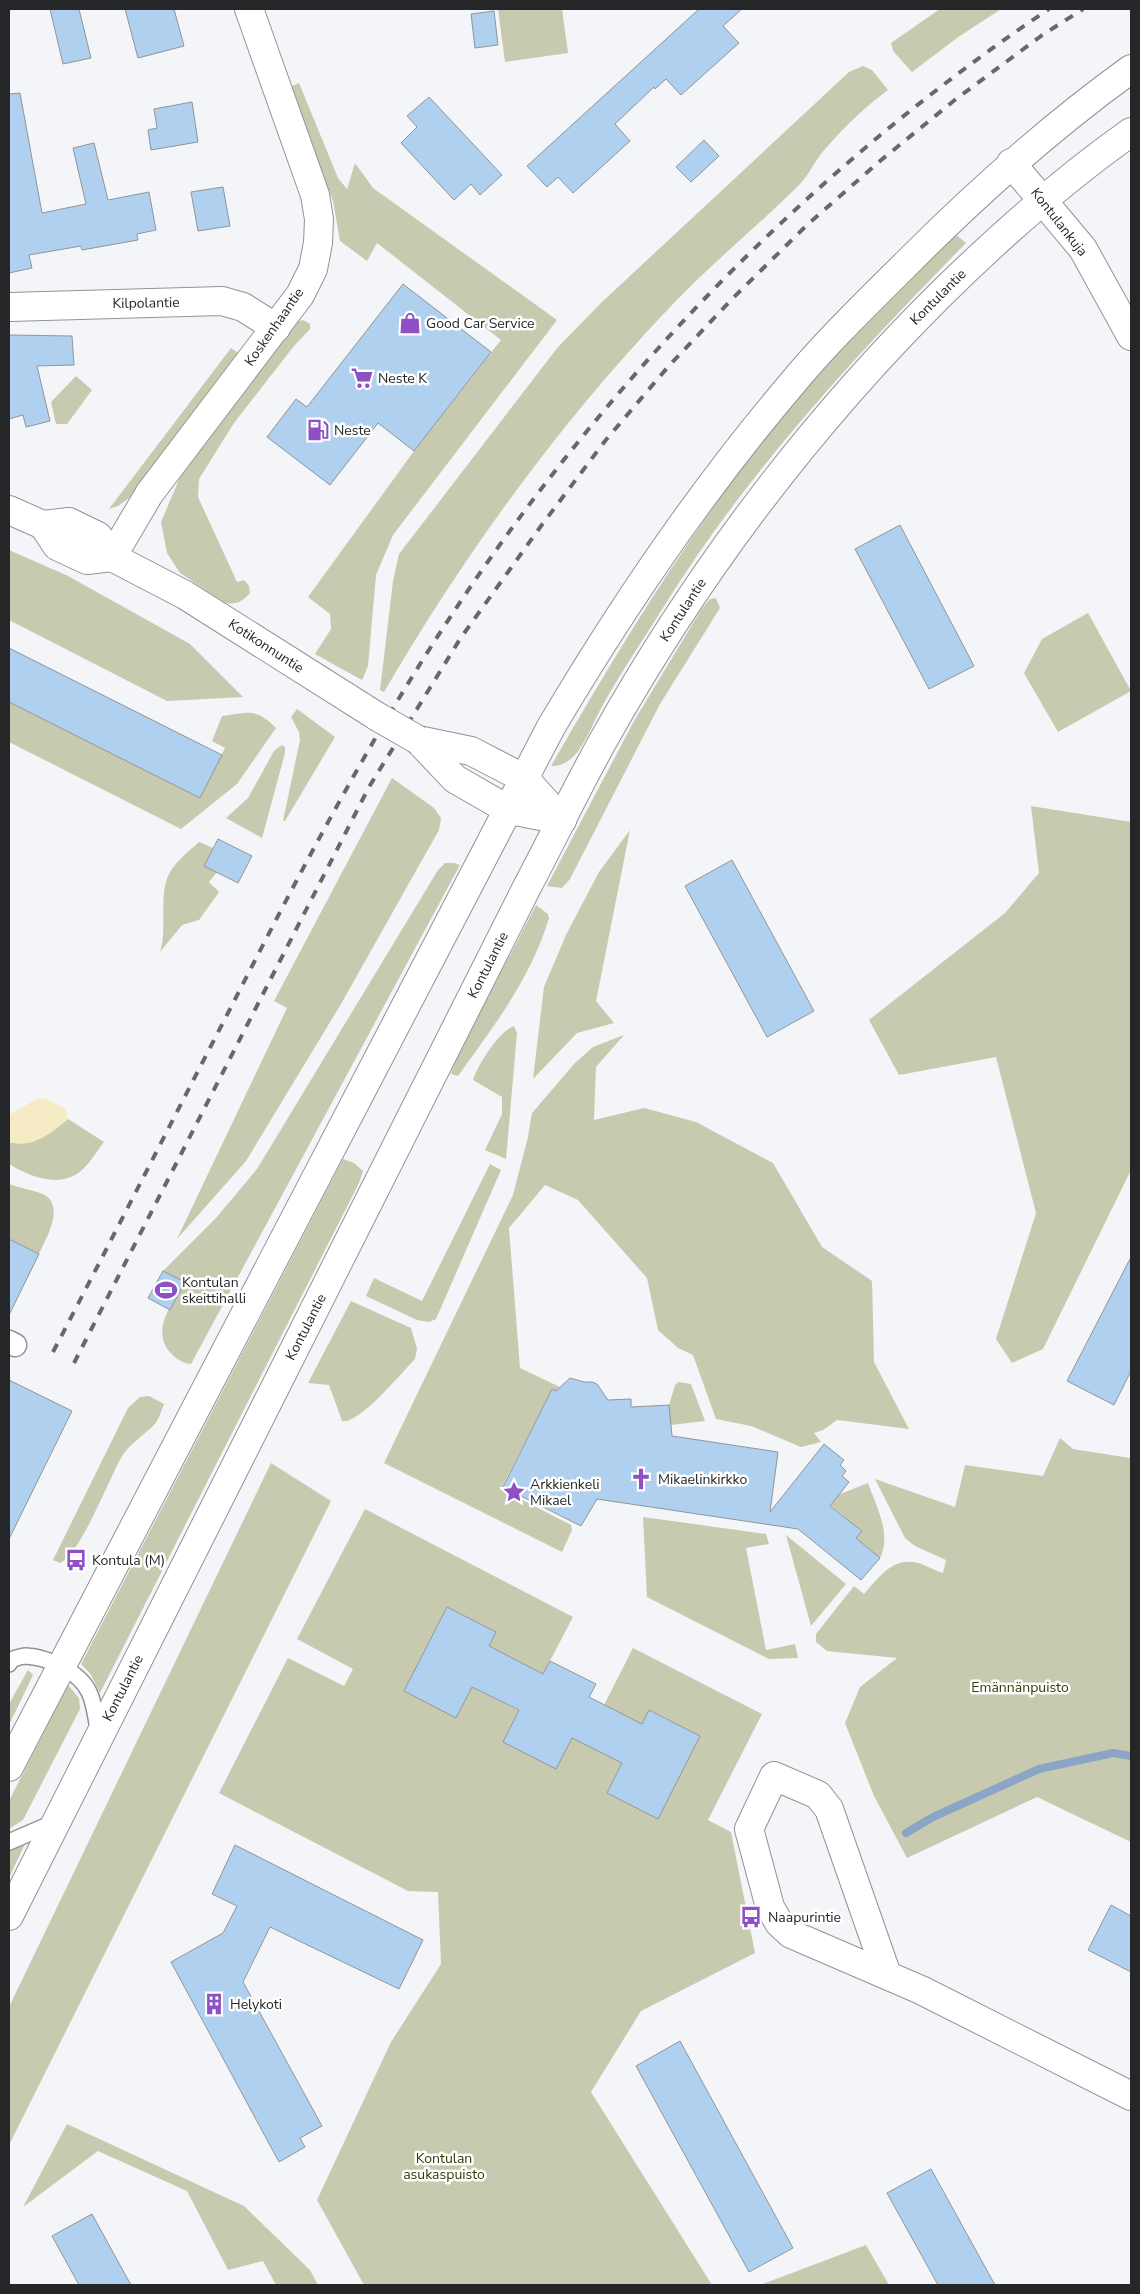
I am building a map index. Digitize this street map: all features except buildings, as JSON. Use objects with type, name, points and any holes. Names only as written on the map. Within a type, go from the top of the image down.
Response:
[{"type":"main road","name":"Koskenhaantie","points":[[112,557],[149,494],[276,328],[300,294],[312,269],[318,243],[319,219],[307,172],[249,9]]},
{"type":"main road","points":[[9,1767],[551,727],[597,650],[682,523],[734,454],[791,384],[854,316],[953,216],[1011,163],[1098,92],[1131,69]]},
{"type":"main road","name":"Kontulantie","points":[[9,1916],[446,1046],[562,820],[604,739],[675,621],[727,543],[779,475],[838,402],[893,341],[984,252],[1043,199],[1131,132]]},
{"type":"main road","name":"Kontulankuja","points":[[1011,163],[1083,248],[1131,336]]},
{"type":"main road","name":"Kilpolantie","points":[[9,307],[222,301],[243,307],[276,328]]},
{"type":"main road","name":"Kotikonnuntie","points":[[9,510],[43,525],[69,522],[98,536],[112,557],[185,594],[255,637],[331,688],[418,740],[455,779],[508,810],[562,820]]},
{"type":"main road","name":"Kotikonnuntie","points":[[418,740],[471,751],[525,779],[562,820]]},
{"type":"main road","points":[[887,1975],[829,1809],[818,1795],[774,1776],[749,1829],[770,1907],[780,1923],[792,1934],[812,1945],[887,1975],[1131,2096]]},
{"type":"street","points":[[9,1342],[15,1345],[9,1347]]},
{"type":"lane","points":[[9,1664],[11,1660],[24,1656],[39,1658],[61,1667],[76,1676],[91,1694],[99,1736]]},
{"type":"lane","points":[[9,1842],[56,1822]]},
{"type":"green space","points":[[498,9],[562,9],[568,53],[505,62]]},
{"type":"green space","points":[[940,9],[1001,9],[957,38],[912,72],[893,51],[891,43]]},
{"type":"green space","points":[[863,66],[872,70],[888,90],[841,131],[823,151],[799,185],[672,305],[592,395],[553,442],[481,539],[415,640],[384,692],[380,690],[393,581],[399,554],[558,347],[602,302],[849,72]]},
{"type":"green space","points":[[299,83],[338,178],[347,189],[355,163],[373,188],[557,320],[393,535],[376,575],[368,666],[362,680],[315,654],[331,629],[330,614],[308,597],[414,451],[501,340],[377,243],[367,261],[340,241],[333,201],[291,90],[292,86]]},
{"type":"green space","points":[[954,233],[966,243],[884,328],[768,460],[732,506],[666,603],[611,690],[579,750],[566,762],[557,766],[551,766],[658,588],[747,461],[779,420],[821,372]]},
{"type":"green space","points":[[303,320],[310,324],[310,329],[294,346],[234,423],[199,479],[198,497],[237,582],[244,580],[249,586],[250,593],[244,599],[235,603],[224,602],[180,573],[167,553],[161,522],[181,475],[299,321]]},
{"type":"green space","points":[[231,348],[238,353],[129,498],[118,506],[109,509]]},
{"type":"green space","points":[[76,376],[92,390],[67,424],[56,424],[51,402]]},
{"type":"green space","points":[[9,550],[68,576],[190,644],[243,697],[167,701],[9,620]]},
{"type":"green space","points":[[716,598],[720,608],[660,704],[570,879],[562,888],[547,886],[634,721],[701,610],[710,599]]},
{"type":"green space","points":[[1088,613],[1131,691],[1058,732],[1024,673],[1042,639]]},
{"type":"green space","points":[[9,702],[200,798],[225,748],[212,741],[222,716],[245,713],[257,714],[276,728],[237,784],[181,829],[9,742]]},
{"type":"green space","points":[[297,709],[335,737],[285,821],[283,821],[300,740],[299,732],[291,717]]},
{"type":"green space","points":[[282,745],[285,747],[285,753],[262,838],[226,818],[248,798],[274,751]]},
{"type":"green space","points":[[392,778],[434,808],[441,818],[439,830],[341,1004],[246,1161],[177,1239],[287,1008],[274,1001]]},
{"type":"green space","points":[[1031,806],[1131,822],[1131,1170],[1043,1349],[1012,1363],[996,1339],[1036,1213],[996,1057],[899,1075],[869,1020],[1005,913],[1039,873]]},
{"type":"green space","points":[[630,830],[596,1001],[614,1023],[577,1033],[533,1079],[544,987],[566,935],[599,872]]},
{"type":"green space","points":[[199,842],[213,848],[204,866],[217,872],[209,882],[219,892],[199,920],[182,925],[160,952],[163,933],[164,892],[169,874],[182,857]]},
{"type":"green space","points":[[445,863],[460,865],[191,1364],[181,1361],[168,1350],[162,1332],[166,1316],[184,1282],[163,1271],[216,1218],[257,1169],[438,870]]},
{"type":"green space","points":[[536,905],[548,914],[549,918],[522,981],[498,1020],[458,1076],[451,1074],[455,1061]]},
{"type":"green space","points":[[514,1026],[517,1033],[506,1159],[485,1150],[502,1114],[502,1097],[473,1080],[479,1066],[495,1042],[508,1029]]},
{"type":"green space","points":[[624,1035],[596,1067],[594,1120],[644,1108],[696,1122],[773,1163],[822,1247],[872,1281],[874,1362],[909,1429],[837,1420],[823,1430],[814,1433],[821,1442],[801,1447],[751,1426],[716,1419],[693,1355],[678,1348],[658,1330],[647,1278],[578,1200],[545,1185],[509,1228],[520,1368],[560,1387],[556,1391],[552,1389],[501,1489],[571,1525],[572,1530],[562,1552],[384,1463],[513,1195],[528,1137],[532,1113],[575,1063],[593,1047]]},
{"type":"green space","points":[[68,1119],[104,1142],[82,1170],[74,1176],[55,1180],[36,1177],[9,1164],[9,1142],[25,1143],[33,1141],[48,1134]]},
{"type":"green space","points":[[343,1159],[354,1163],[363,1171],[359,1183],[100,1693],[90,1673],[81,1664]]},
{"type":"green space","points":[[490,1164],[501,1170],[436,1319],[429,1322],[417,1320],[366,1296],[374,1278],[422,1301]]},
{"type":"green space","points":[[9,1184],[43,1194],[50,1199],[53,1206],[52,1222],[39,1254],[9,1239]]},
{"type":"green space","points":[[351,1301],[411,1328],[417,1349],[415,1359],[369,1407],[359,1415],[342,1421],[329,1385],[308,1383]]},
{"type":"green space","points":[[679,1382],[691,1384],[705,1421],[671,1425],[669,1405],[675,1385]]},
{"type":"green space","points":[[149,1396],[164,1404],[157,1421],[128,1448],[121,1458],[77,1546],[60,1563],[53,1560],[128,1408],[140,1397]]},
{"type":"green space","name":"Emännänpuisto","points":[[1060,1438],[1073,1449],[1130,1458],[1131,1456],[1131,1842],[1037,1797],[907,1858],[874,1796],[845,1723],[860,1687],[897,1658],[827,1651],[816,1642],[816,1634],[854,1586],[864,1594],[881,1575],[894,1566],[909,1562],[918,1563],[943,1573],[946,1560],[915,1546],[905,1538],[875,1479],[955,1507],[965,1465],[1043,1476]]},
{"type":"green space","points":[[271,1463],[331,1501],[9,2145],[9,2007]]},
{"type":"green space","points":[[868,1483],[884,1530],[883,1549],[880,1558],[856,1538],[862,1531],[830,1505],[840,1494]]},
{"type":"green space","name":"Kontulan asukaspuisto","points":[[365,1509],[573,1617],[543,1674],[489,1646],[496,1632],[447,1607],[404,1691],[456,1717],[472,1687],[622,1763],[607,1793],[658,1818],[700,1736],[650,1710],[642,1724],[604,1705],[633,1648],[762,1714],[708,1820],[731,1832],[755,1953],[641,2011],[591,2092],[712,2285],[364,2285],[317,2200],[391,2042],[441,1964],[438,1892],[408,1891],[219,1793],[288,1658],[344,1686],[353,1669],[297,1639]]},
{"type":"green space","points":[[643,1517],[766,1534],[769,1544],[746,1548],[766,1650],[795,1644],[798,1658],[769,1659],[647,1597]]},
{"type":"green space","points":[[786,1535],[846,1584],[811,1626]]},
{"type":"green space","points":[[28,1670],[33,1675],[9,1725],[9,1704]]},
{"type":"green space","points":[[68,1685],[79,1698],[80,1709],[23,1820],[9,1829],[9,1801]]},
{"type":"green space","points":[[22,1845],[24,1846],[9,1878],[9,1851]]},
{"type":"green space","points":[[67,2124],[244,2206],[310,2270],[318,2285],[276,2285],[263,2261],[228,2270],[187,2191],[98,2151],[23,2207]]},
{"type":"green space","points":[[866,2245],[889,2285],[760,2285]]},
{"type":"sand","points":[[44,1098],[65,1108],[68,1119],[48,1134],[34,1141],[18,1144],[9,1142],[9,1115],[37,1099]]},
{"type":"waterway","points":[[906,1833],[933,1817],[1039,1769],[1113,1753],[1131,1756]]},
{"type":"railway","points":[[53,1352],[332,815],[415,672],[506,536],[572,450],[642,366],[716,287],[794,211],[876,139],[961,72],[1049,9]]},
{"type":"railway","points":[[74,1363],[369,787],[460,639],[541,526],[605,441],[667,368],[732,299],[807,225],[880,161],[956,99],[1041,36],[1083,9]]},
{"type":"place","name":"Good Car Service","points":[[410,323]]},
{"type":"place","name":"Neste K","points":[[362,378]]},
{"type":"place","name":"Neste","points":[[318,430]]},
{"type":"place","name":"Kontulan skeittihalli","points":[[166,1290]]},
{"type":"place","name":"Mikaelinkirkko","points":[[641,1479]]},
{"type":"place","name":"Arkkienkeli Mikael","points":[[514,1492]]},
{"type":"place","name":"Kontula (M)","points":[[76,1560]]},
{"type":"place","name":"Naapurintie","points":[[751,1917]]},
{"type":"place","name":"Helykoti","points":[[214,2004]]}]
